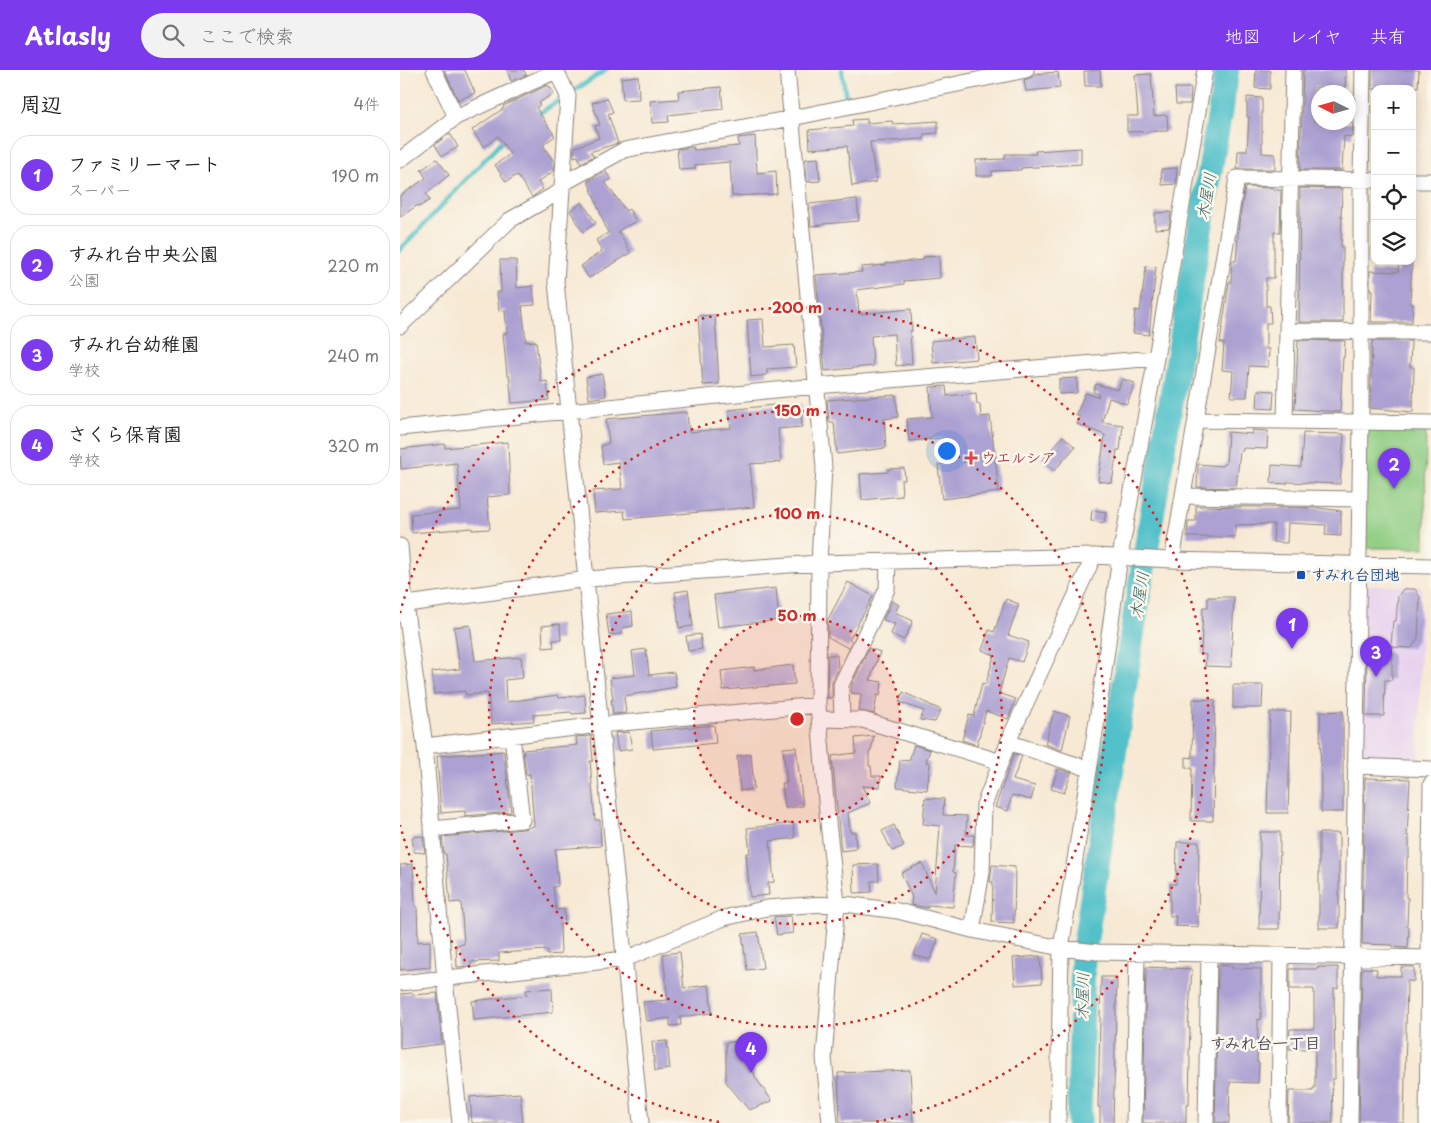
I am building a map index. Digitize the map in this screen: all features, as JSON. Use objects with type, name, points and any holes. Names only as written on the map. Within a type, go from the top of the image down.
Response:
[{"type":"street","points":[[434,70],[456,117]]},
{"type":"street","points":[[400,160],[456,117],[556,70],[568,96],[556,282],[641,1123]]},
{"type":"street","points":[[787,70],[824,468],[819,563],[819,712],[837,903],[824,1057],[830,1123]]},
{"type":"street","points":[[400,326],[510,220],[624,150],[1026,70]]},
{"type":"street","points":[[1058,1123],[1061,948],[1089,769],[1126,558],[1156,358],[1205,70]]},
{"type":"street","points":[[1285,421],[1293,70]]},
{"type":"street","points":[[1350,1123],[1361,332],[1368,180],[1364,70]]},
{"type":"street","points":[[1169,560],[1183,496],[1237,178],[1368,180]]},
{"type":"street","points":[[1416,181],[1431,181]]},
{"type":"street","points":[[1287,331],[1431,332]]},
{"type":"street","points":[[400,428],[816,386],[1156,358]]},
{"type":"street","points":[[1196,420],[1431,423]]},
{"type":"street","points":[[1183,496],[1359,499]]},
{"type":"street","points":[[400,546],[402,605],[425,746],[445,979],[460,1123]]},
{"type":"street","points":[[972,930],[982,872],[984,805],[1008,742],[1094,556]]},
{"type":"street","points":[[402,605],[587,579],[819,563],[1094,556],[1169,560],[1431,566]]},
{"type":"street","points":[[842,719],[840,685],[887,589],[888,561]]},
{"type":"street","points":[[425,746],[600,725],[819,712],[842,719],[863,720],[1001,762]]},
{"type":"street","points":[[432,829],[522,820],[512,736]]},
{"type":"street","points":[[1008,742],[1089,769]]},
{"type":"street","points":[[1356,766],[1431,769]]},
{"type":"street","points":[[1427,1123],[1431,784]]},
{"type":"street","points":[[400,982],[445,979],[625,959],[724,918],[767,908],[837,903],[898,911],[972,930],[1061,948],[1097,952],[1430,958]]},
{"type":"street","points":[[1134,1123],[1137,952]]},
{"type":"street","points":[[1206,1123],[1209,954]]},
{"type":"street","points":[[1278,1123],[1281,955]]},
{"type":"shaded area","points":[[1364,585],[1421,586],[1419,761],[1360,759]]},
{"type":"green space","points":[[1363,429],[1426,429],[1425,548],[1362,548]]},
{"type":"building","points":[[444,70],[465,70],[475,93],[458,100]]},
{"type":"building","points":[[507,70],[524,70],[526,75],[511,81]]},
{"type":"building","points":[[1100,70],[1101,86],[1085,86],[1084,71]]},
{"type":"building","points":[[1256,70],[1270,70],[1270,89],[1255,88]]},
{"type":"building","points":[[1303,70],[1346,70],[1345,85],[1311,85],[1311,130],[1352,130],[1352,137],[1344,136],[1342,170],[1300,170]]},
{"type":"building","points":[[1372,70],[1419,70],[1418,87],[1416,85],[1372,85]]},
{"type":"building","points":[[1058,72],[1060,88],[1026,91],[1024,80],[1032,77],[1034,74]]},
{"type":"building","points":[[1151,74],[1154,116],[1167,115],[1168,131],[1127,132],[1127,116],[1138,116],[1135,75]]},
{"type":"building","points":[[638,76],[639,99],[623,100],[621,78]]},
{"type":"building","points":[[548,85],[554,93],[539,103],[540,105],[536,108],[555,136],[543,145],[554,162],[554,171],[538,182],[543,189],[532,197],[517,175],[506,182],[495,165],[510,154],[498,136],[484,147],[472,130],[504,108],[503,106]]},
{"type":"building","points":[[721,87],[723,109],[668,115],[669,122],[652,123],[650,101],[679,99],[678,91]]},
{"type":"building","points":[[1175,88],[1191,88],[1190,104],[1176,104]]},
{"type":"building","points":[[1247,97],[1262,98],[1262,153],[1275,154],[1275,169],[1237,169],[1238,151],[1247,151],[1249,117],[1247,117]]},
{"type":"building","points":[[607,98],[613,112],[608,114],[618,143],[590,152],[594,156],[581,163],[578,156],[574,157],[574,148],[599,138],[595,126],[600,125],[592,103]]},
{"type":"building","points":[[867,119],[867,123],[892,121],[893,124],[938,121],[938,133],[924,134],[924,139],[870,142],[876,182],[852,186],[847,146],[810,149],[809,130],[853,126],[852,120]]},
{"type":"building","points":[[447,135],[451,135],[458,147],[442,156],[435,145]]},
{"type":"building","points":[[755,136],[757,173],[776,171],[777,194],[732,196],[730,162],[695,165],[695,169],[679,170],[677,149],[693,147],[694,150],[739,146],[738,138]]},
{"type":"building","points":[[1081,148],[1081,164],[992,171],[992,176],[976,176],[976,160],[1005,159],[1005,154],[1036,154],[1035,151]]},
{"type":"building","points":[[818,158],[820,181],[807,182],[805,159]]},
{"type":"building","points":[[437,159],[449,175],[426,194],[430,200],[419,207],[418,205],[400,217],[400,196],[426,178],[421,170]]},
{"type":"building","points":[[1177,168],[1176,184],[1162,185],[1161,169]]},
{"type":"building","points":[[605,171],[611,179],[605,182],[626,211],[629,209],[636,221],[618,231],[631,253],[589,278],[581,266],[602,251],[596,240],[608,233],[588,181]]},
{"type":"building","points":[[1245,187],[1281,190],[1280,232],[1274,232],[1274,278],[1266,278],[1266,306],[1270,306],[1271,323],[1266,323],[1266,349],[1269,349],[1268,367],[1249,366],[1247,397],[1231,397],[1233,371],[1222,370],[1224,343],[1220,343],[1229,282],[1231,282],[1232,261],[1236,261],[1239,223]]},
{"type":"building","points":[[1300,188],[1342,189],[1343,322],[1299,322]]},
{"type":"building","points":[[857,199],[859,221],[811,226],[809,204]]},
{"type":"building","points":[[582,202],[596,223],[583,232],[570,211]]},
{"type":"building","points":[[1171,212],[1169,228],[1155,229],[1155,213]]},
{"type":"building","points":[[939,256],[940,278],[904,281],[904,284],[857,290],[859,314],[911,309],[912,364],[896,366],[894,334],[871,336],[873,366],[825,371],[816,275],[862,272],[861,267],[923,260],[923,257]]},
{"type":"building","points":[[500,260],[516,260],[517,288],[533,286],[535,305],[522,306],[526,342],[536,341],[541,382],[547,381],[549,400],[512,403],[503,334],[507,333],[505,310],[499,311],[497,292],[501,292]]},
{"type":"building","points":[[1399,265],[1412,265],[1410,304],[1413,304],[1412,322],[1371,322],[1372,290],[1370,290],[1370,271],[1398,272]]},
{"type":"building","points":[[1146,266],[1156,267],[1149,335],[1133,333],[1135,310],[1140,311]]},
{"type":"building","points":[[715,315],[719,384],[703,385],[698,316]]},
{"type":"building","points":[[763,319],[765,347],[794,345],[796,367],[767,369],[767,375],[751,377],[747,320]]},
{"type":"building","points":[[975,337],[977,359],[933,363],[931,341]]},
{"type":"building","points":[[1298,340],[1345,341],[1340,412],[1295,409]]},
{"type":"building","points":[[1372,341],[1411,341],[1410,367],[1414,367],[1413,412],[1370,408]]},
{"type":"building","points":[[602,374],[606,396],[589,399],[586,377]]},
{"type":"building","points":[[1077,378],[1077,393],[1059,394],[1059,379]]},
{"type":"building","points":[[1122,379],[1135,383],[1127,404],[1109,398],[1102,422],[1123,425],[1120,450],[1117,450],[1112,483],[1098,481],[1105,435],[1077,424],[1080,417],[1076,415],[1085,393],[1098,397],[1099,394],[1093,392],[1096,384],[1118,390]]},
{"type":"building","points":[[946,386],[947,396],[976,393],[977,404],[980,404],[981,417],[990,416],[999,492],[942,499],[938,465],[946,464],[943,438],[909,441],[907,419],[932,417],[930,387]]},
{"type":"building","points":[[1258,390],[1274,391],[1273,409],[1257,408]]},
{"type":"building","points":[[896,395],[898,417],[884,419],[886,448],[837,454],[834,422],[829,422],[827,400]]},
{"type":"building","points":[[801,404],[802,427],[778,429],[781,462],[750,464],[754,507],[625,519],[624,511],[595,513],[593,491],[622,489],[619,462],[603,464],[601,446],[609,443],[606,419],[687,412],[689,432],[731,428],[729,410]]},
{"type":"building","points":[[1252,430],[1268,431],[1267,449],[1243,448],[1243,451],[1240,451],[1236,488],[1197,487],[1198,464],[1223,466],[1223,464],[1226,464],[1228,432],[1252,434]]},
{"type":"building","points":[[1303,433],[1344,434],[1340,484],[1271,483],[1272,465],[1301,467]]},
{"type":"building","points":[[1063,436],[1075,447],[1054,471],[1042,460]]},
{"type":"building","points":[[508,442],[510,495],[487,497],[490,529],[472,530],[472,528],[412,533],[411,514],[461,510],[457,463],[401,469],[400,449],[445,444],[445,448]]},
{"type":"building","points":[[904,468],[905,480],[901,480],[902,496],[862,500],[860,474],[888,472],[888,469]]},
{"type":"building","points":[[1196,506],[1319,508],[1341,511],[1341,536],[1325,535],[1326,525],[1288,523],[1287,543],[1273,542],[1274,524],[1235,525],[1235,537],[1187,537],[1188,521],[1196,521]]},
{"type":"building","points":[[1092,510],[1106,512],[1104,523],[1091,521]]},
{"type":"building","points":[[848,582],[873,596],[849,640],[852,641],[848,648],[828,637],[828,619]]},
{"type":"building","points":[[776,588],[779,620],[718,627],[714,595]]},
{"type":"building","points":[[1403,589],[1415,589],[1420,597],[1418,638],[1412,648],[1391,647],[1393,621],[1396,621],[1398,596]]},
{"type":"building","points":[[688,590],[693,626],[679,628],[675,592]]},
{"type":"building","points":[[1208,597],[1234,597],[1231,667],[1205,666],[1206,655],[1201,654],[1203,607],[1208,607]]},
{"type":"building","points":[[1006,599],[1019,604],[1008,635],[1029,642],[1022,662],[1009,658],[999,693],[1016,699],[1008,719],[986,711],[977,745],[962,740],[969,715],[974,716],[982,683],[986,684],[994,655],[982,650],[989,630],[994,632]]},
{"type":"building","points":[[892,601],[899,605],[895,612],[913,621],[904,640],[891,634],[895,624],[883,620]]},
{"type":"building","points":[[632,611],[633,626],[622,628],[622,634],[609,635],[606,614]]},
{"type":"building","points":[[560,624],[561,640],[553,640],[554,647],[543,648],[542,626]]},
{"type":"building","points":[[470,625],[475,661],[521,657],[523,678],[505,680],[506,702],[558,695],[559,698],[585,695],[586,713],[572,714],[571,712],[533,715],[534,721],[491,724],[488,693],[466,695],[465,691],[434,694],[432,672],[460,669],[454,627]]},
{"type":"building","points":[[700,634],[702,649],[688,651],[686,636]]},
{"type":"building","points":[[869,648],[880,652],[870,680],[882,682],[880,696],[877,695],[874,714],[859,711],[861,694],[851,693],[852,684]]},
{"type":"building","points":[[646,649],[649,675],[674,672],[676,687],[624,696],[626,713],[613,714],[610,678],[635,675],[632,651]]},
{"type":"building","points":[[1367,651],[1392,652],[1392,680],[1385,680],[1384,716],[1366,716]]},
{"type":"building","points":[[828,655],[837,655],[838,669],[832,681],[832,698],[827,698]]},
{"type":"building","points":[[793,665],[795,684],[723,690],[721,671],[754,667],[754,670]]},
{"type":"building","points":[[1233,685],[1263,685],[1262,708],[1233,708]]},
{"type":"building","points":[[903,692],[941,710],[935,722],[920,720],[924,711],[899,702]]},
{"type":"building","points":[[1193,699],[1215,700],[1213,821],[1191,821],[1192,768],[1186,768],[1186,757],[1192,758]]},
{"type":"building","points":[[1054,711],[1070,716],[1062,750],[1045,744]]},
{"type":"building","points":[[1343,711],[1343,812],[1321,812],[1320,712]]},
{"type":"building","points":[[1270,712],[1291,712],[1288,813],[1267,813]]},
{"type":"building","points":[[714,725],[716,743],[653,749],[651,731]]},
{"type":"building","points":[[629,732],[632,749],[618,751],[615,733]]},
{"type":"building","points":[[591,736],[593,761],[590,761],[595,820],[600,820],[601,846],[555,849],[558,886],[553,887],[556,910],[564,909],[565,924],[560,924],[561,954],[547,955],[547,950],[499,953],[499,961],[471,962],[471,966],[457,967],[456,945],[464,944],[461,902],[450,903],[446,854],[444,854],[442,837],[523,829],[534,826],[530,774],[526,774],[523,750],[577,745],[576,737]]},
{"type":"building","points":[[874,736],[871,751],[869,752],[869,766],[871,766],[872,776],[881,776],[880,787],[862,786],[870,803],[848,813],[850,832],[855,832],[856,849],[841,851],[832,756],[856,753],[855,738]]},
{"type":"building","points":[[914,745],[930,750],[926,762],[930,763],[927,790],[897,787],[900,760],[909,761]]},
{"type":"building","points":[[796,747],[803,806],[785,808],[782,783],[787,783],[783,748]]},
{"type":"building","points":[[504,751],[511,812],[465,816],[465,811],[441,813],[437,756]]},
{"type":"building","points":[[751,754],[754,789],[740,791],[737,756]]},
{"type":"building","points":[[1014,754],[1022,756],[1013,780],[1035,786],[1031,800],[1012,795],[1008,811],[995,807]]},
{"type":"building","points":[[1058,769],[1071,773],[1064,793],[1051,789]]},
{"type":"building","points":[[1365,778],[1410,779],[1407,836],[1409,836],[1409,857],[1407,857],[1406,898],[1408,898],[1408,948],[1393,947],[1393,945],[1362,944]]},
{"type":"building","points":[[925,798],[944,799],[943,815],[967,816],[966,835],[974,835],[973,846],[955,845],[953,872],[956,873],[953,907],[928,905],[928,908],[911,905],[912,897],[901,873],[922,863],[935,893],[940,826],[923,824]]},
{"type":"building","points":[[793,823],[795,838],[770,841],[774,882],[768,883],[769,895],[750,897],[746,853],[750,853],[747,828]]},
{"type":"building","points":[[894,825],[904,846],[892,851],[882,831]]},
{"type":"building","points":[[1260,832],[1280,832],[1279,929],[1259,929]]},
{"type":"building","points":[[1319,833],[1339,833],[1339,928],[1319,928]]},
{"type":"building","points":[[423,836],[425,853],[414,852],[412,837]]},
{"type":"building","points":[[1177,842],[1199,842],[1198,927],[1175,926],[1176,916],[1170,916],[1170,884],[1176,884]]},
{"type":"building","points":[[413,864],[418,942],[430,941],[430,967],[400,970],[400,865]]},
{"type":"building","points":[[878,864],[879,881],[871,881],[872,892],[854,893],[853,865]]},
{"type":"building","points":[[992,865],[1015,867],[1014,923],[992,922],[993,882],[990,882]]},
{"type":"building","points":[[791,916],[793,933],[777,935],[774,917]]},
{"type":"building","points":[[758,932],[763,968],[747,970],[742,934]]},
{"type":"building","points":[[922,934],[938,939],[930,960],[914,955]]},
{"type":"building","points":[[680,952],[684,988],[709,985],[712,1013],[680,1017],[681,1025],[670,1026],[670,1018],[646,1021],[643,1002],[668,1000],[663,954]]},
{"type":"building","points":[[1040,956],[1042,983],[1015,985],[1013,958]]},
{"type":"building","points":[[1218,965],[1232,966],[1232,968],[1261,969],[1261,1020],[1258,1019],[1258,1083],[1230,1082],[1229,1123],[1215,1123]]},
{"type":"building","points":[[1146,967],[1192,969],[1188,1028],[1190,1028],[1189,1105],[1186,1105],[1186,1123],[1143,1123]]},
{"type":"building","points":[[1318,967],[1338,967],[1338,988],[1334,988],[1335,1079],[1332,1079],[1333,1123],[1288,1123],[1289,1091],[1313,1091],[1313,1088],[1315,1088],[1315,1049],[1289,1049],[1290,1029],[1314,1029],[1314,989],[1290,989],[1290,969],[1318,969]]},
{"type":"building","points":[[1401,967],[1414,967],[1414,981],[1407,981],[1404,1123],[1359,1123],[1362,968],[1377,969],[1376,976],[1401,976]]},
{"type":"building","points":[[1101,977],[1117,977],[1113,1123],[1100,1123],[1100,1107],[1098,1107]]},
{"type":"building","points":[[552,988],[553,1012],[474,1020],[472,1001],[527,995],[526,990]]},
{"type":"building","points":[[413,993],[413,995],[437,993],[442,1044],[400,1049],[400,994]]},
{"type":"building","points":[[667,1041],[670,1069],[655,1071],[652,1042]]},
{"type":"building","points":[[726,1042],[747,1042],[755,1077],[772,1101],[749,1110],[726,1082]]},
{"type":"building","points":[[910,1070],[913,1123],[840,1123],[838,1073]]},
{"type":"building","points":[[520,1093],[523,1123],[472,1123],[470,1097]]},
{"type":"waterway","points":[[535,116],[606,70]]},
{"type":"waterway","points":[[842,70],[846,99],[863,96]]},
{"type":"waterway","name":"木屋川","points":[[1079,1123],[1083,958],[1135,616],[1227,70]]},
{"type":"waterway","points":[[400,250],[505,138]]},
{"type":"place","name":"ウエルシア","points":[[971,458]]},
{"type":"place","name":"すみれ台中央公園","points":[[1394,489]]},
{"type":"place","name":"すみれ台団地","points":[[1301,575]]},
{"type":"place","name":"ファミリーマート","points":[[1292,649]]},
{"type":"place","name":"すみれ台幼稚園","points":[[1376,677]]},
{"type":"place","name":"さくら保育園","points":[[751,1073]]},
{"type":"district","name":"すみれ台一丁目","points":[[1265,1043]]}]
